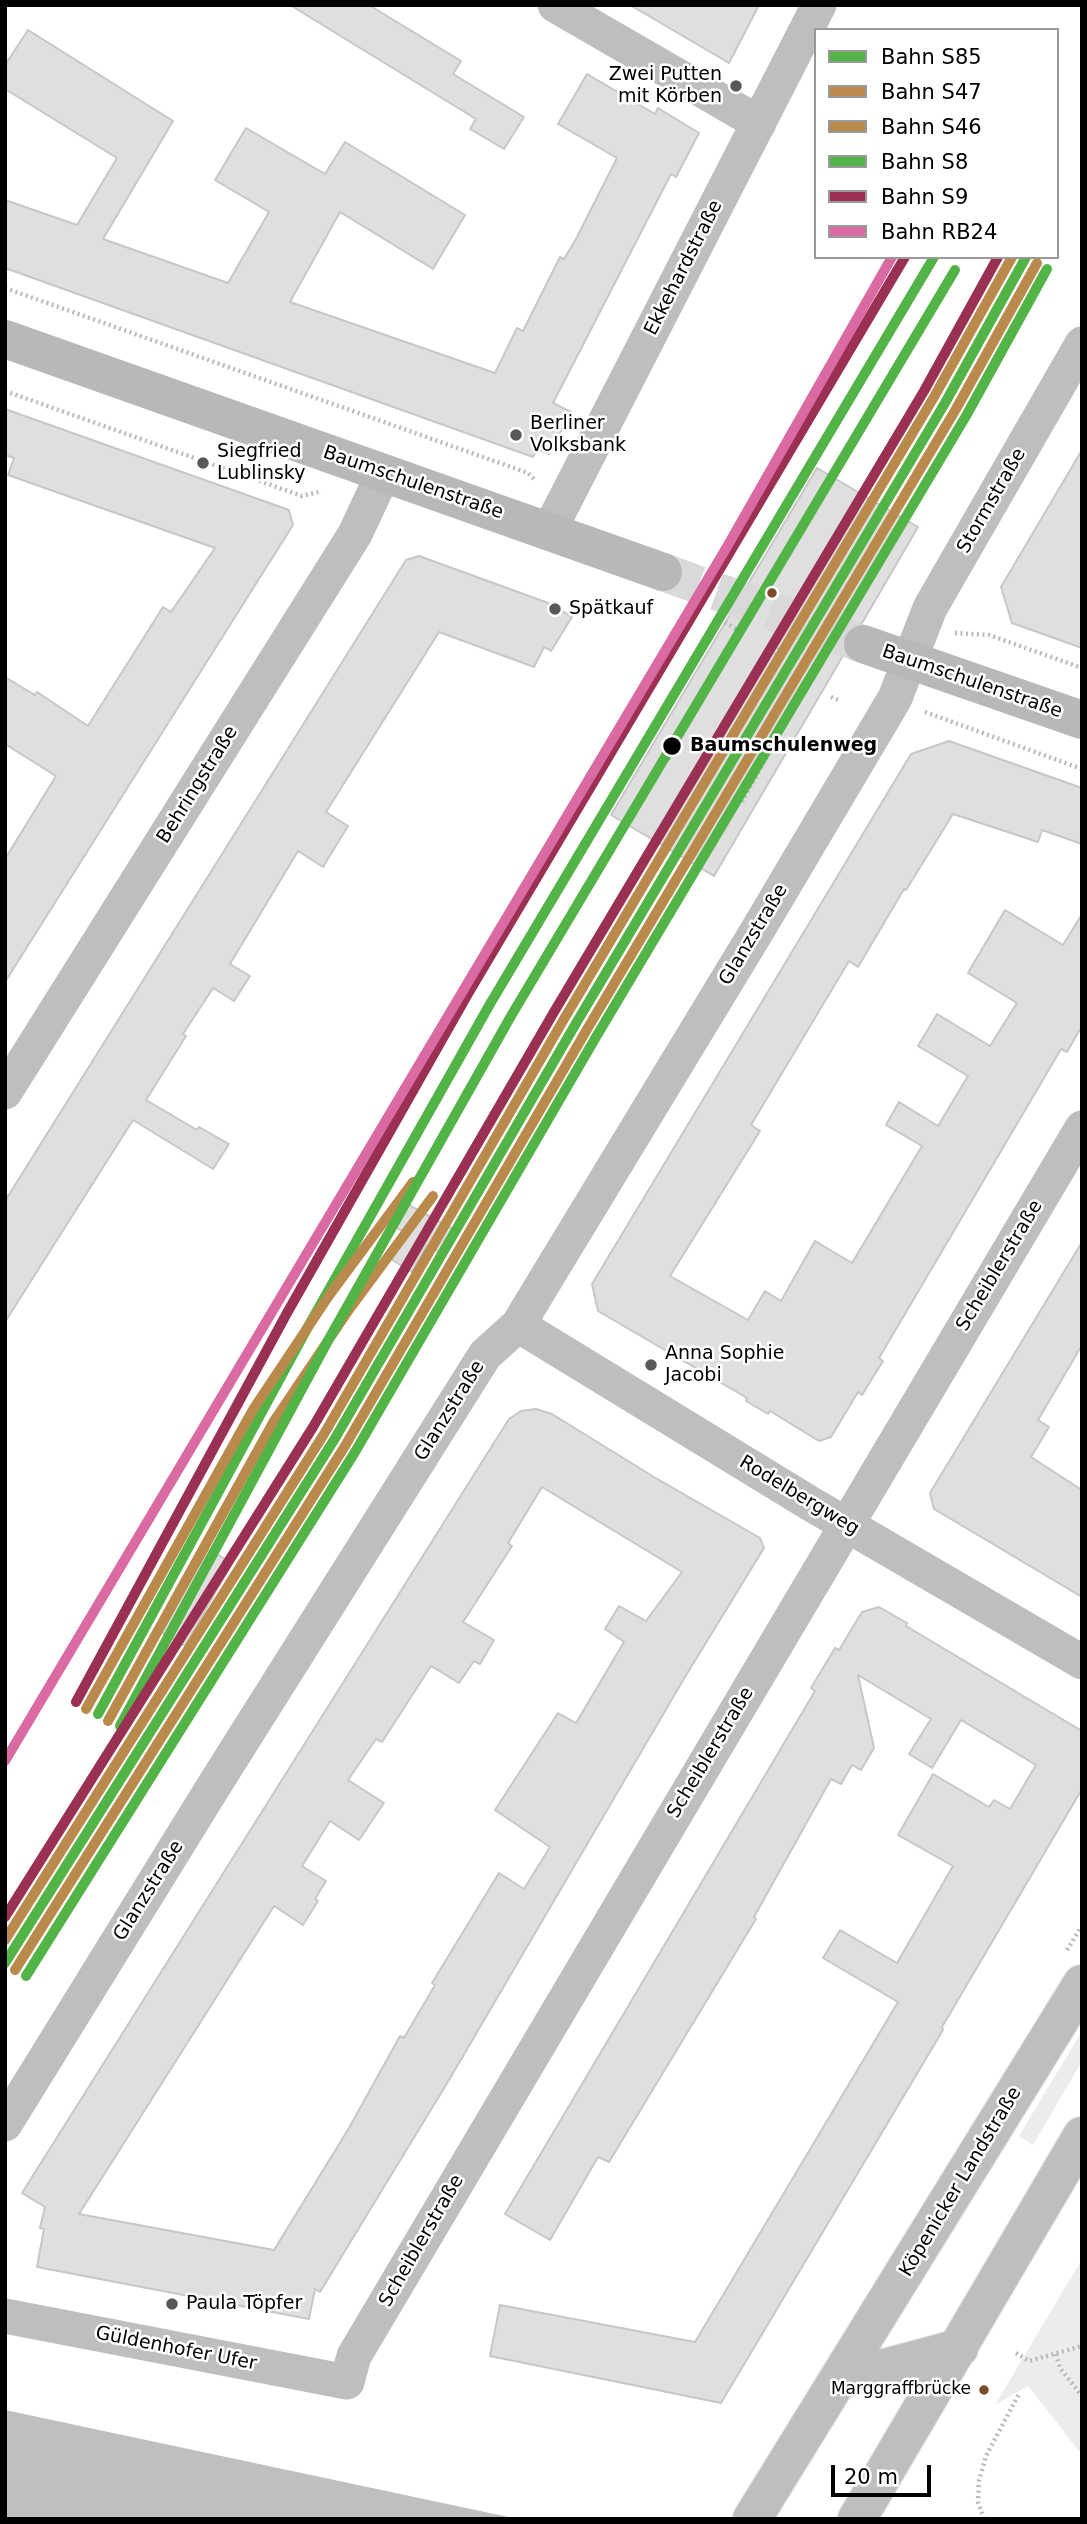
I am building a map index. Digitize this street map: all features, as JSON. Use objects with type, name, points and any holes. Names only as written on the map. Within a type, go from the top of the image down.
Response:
[{"type":"main road","name":"Baumschulenstraße","points":[[5,339],[663,572]]},
{"type":"main road","name":"Baumschulenstraße","points":[[863,644],[1082,720]]},
{"type":"main road","name":"Köpenicker Landstraße","points":[[752,2519],[1082,1984]]},
{"type":"main road","points":[[857,2519],[1082,2136]]},
{"type":"main road","points":[[840,2380],[959,2348]]},
{"type":"street","points":[[555,5],[759,123]]},
{"type":"street","name":"Ekkehardstraße","points":[[549,531],[819,5]]},
{"type":"street","name":"Stormstraße","points":[[909,660],[934,601],[1082,344]]},
{"type":"street","name":"Behringstraße","points":[[5,1093],[355,534],[384,472]]},
{"type":"street","name":"Glanzstraße","points":[[5,2124],[215,1783],[485,1355],[518,1325],[895,698],[909,660]]},
{"type":"street","name":"Scheiblerstraße","points":[[347,2382],[354,2356],[1082,1128]]},
{"type":"street","name":"Rodelbergweg","points":[[518,1325],[846,1524],[1082,1662]]},
{"type":"street","name":"Güldenhofer Ufer","points":[[5,2316],[347,2382]]},
{"type":"path","points":[[5,288],[528,473]]},
{"type":"path","points":[[5,391],[302,496]]},
{"type":"path","points":[[725,622],[742,632],[799,534]]},
{"type":"path","points":[[853,605],[870,576]]},
{"type":"path","points":[[989,635],[1082,667]]},
{"type":"path","points":[[776,655],[780,646]]},
{"type":"path","points":[[666,758],[727,659]]},
{"type":"path","points":[[740,801],[804,688]]},
{"type":"path","points":[[831,697],[841,701]]},
{"type":"path","points":[[926,714],[1082,769]]},
{"type":"path","points":[[1016,2353],[1029,2361],[1082,2347]]},
{"type":"path","points":[[1056,2354],[1060,2368],[1082,2396]]},
{"type":"path","points":[[984,2519],[978,2502],[986,2456],[1020,2392]]},
{"type":"shaded area","points":[[1082,2031],[1082,2061],[1033,2145],[1019,2136]]},
{"type":"shaded area","points":[[1082,2259],[1082,2455],[1028,2386],[995,2405]]},
{"type":"shaded area","points":[[5,2410],[518,2519],[5,2519]]},
{"type":"building","points":[[290,5],[369,5],[461,61],[453,74],[524,117],[504,149],[470,129],[476,119]]},
{"type":"building","points":[[630,5],[759,5],[729,63]]},
{"type":"building","points":[[28,30],[173,121],[103,239],[228,283],[269,212],[215,180],[246,128],[325,174],[345,142],[465,215],[433,269],[340,212],[290,302],[495,373],[517,328],[523,331],[560,257],[564,259],[576,239],[617,158],[558,124],[587,74],[655,114],[658,108],[699,133],[676,177],[671,174],[553,403],[571,412],[549,454],[537,449],[533,457],[5,268],[5,200],[77,225],[117,158],[5,89],[5,65]]},
{"type":"building","points":[[5,409],[289,510],[293,525],[5,982],[5,859],[56,776],[5,744],[5,677],[35,695],[37,692],[88,726],[163,607],[171,612],[215,548],[8,475],[14,458],[5,455]]},
{"type":"building","points":[[1082,450],[1082,648],[1012,623],[1001,587]]},
{"type":"building","points":[[817,468],[918,527],[862,623],[849,627],[843,636],[841,647],[844,654],[714,876],[611,815]]},
{"type":"building","points":[[419,556],[551,604],[572,617],[551,651],[544,647],[534,667],[439,632],[326,812],[348,826],[323,867],[298,851],[230,964],[250,976],[234,1001],[213,988],[183,1034],[186,1036],[146,1100],[197,1130],[199,1127],[229,1144],[213,1169],[133,1120],[5,1322],[5,1201],[406,560]]},
{"type":"building","points":[[949,741],[1082,788],[1082,844],[1042,830],[1038,842],[953,814],[858,967],[849,961],[751,1125],[760,1131],[670,1276],[748,1320],[765,1291],[781,1301],[815,1241],[852,1263],[922,1146],[886,1125],[899,1102],[938,1126],[968,1076],[918,1046],[937,1014],[990,1046],[1017,1003],[968,973],[1005,910],[1063,945],[1082,914],[1082,1026],[1067,1052],[1061,1049],[879,1358],[883,1361],[862,1395],[858,1392],[831,1437],[819,1441],[770,1411],[768,1414],[746,1401],[747,1398],[598,1311],[592,1284],[911,754]]},
{"type":"building","points":[[407,1204],[455,1230],[442,1254],[427,1245],[412,1272],[389,1258],[404,1232],[395,1227]]},
{"type":"building","points":[[1082,1242],[1082,1345],[1038,1420],[1049,1427],[1031,1457],[1082,1490],[1082,1597],[934,1509],[930,1493]]},
{"type":"building","points":[[536,1409],[552,1414],[760,1538],[764,1548],[685,1677],[449,2080],[320,2292],[315,2289],[309,2319],[37,2267],[44,2229],[40,2228],[45,2207],[22,2193],[509,1419],[521,1411]],"holes":[[[542,1487],[682,1572],[646,1621],[619,1606],[605,1629],[624,1642],[576,1723],[558,1713],[495,1810],[550,1847],[524,1889],[499,1873],[432,1983],[435,1985],[404,2038],[400,2036],[349,2128],[274,2250],[79,2214],[274,1906],[303,1925],[318,1901],[315,1899],[326,1881],[302,1866],[330,1821],[359,1840],[384,1803],[348,1780],[376,1739],[382,1742],[431,1666],[459,1683],[474,1661],[480,1664],[494,1640],[463,1622],[512,1546],[508,1543]]]},
{"type":"building","points":[[208,1549],[232,1563],[185,1646],[161,1632]]},
{"type":"building","points":[[879,1607],[907,1623],[906,1626],[1082,1731],[1082,1789],[942,2027],[943,2030],[721,2403],[490,2356],[500,2305],[695,2342],[898,2002],[823,1958],[840,1930],[897,1963],[953,1866],[898,1835],[933,1774],[989,1807],[994,1800],[1010,1809],[1036,1765],[961,1720],[932,1768],[909,1754],[931,1719],[858,1675],[874,1748],[861,1770],[852,1765],[841,1784],[831,1779],[754,1917],[756,1919],[609,2162],[598,2157],[550,2240],[505,2214],[815,1691],[811,1688],[835,1648],[839,1650],[862,1612]]},
{"type":"tunnel","points":[[663,572],[863,644]]},
{"type":"rail line","name":"RB24","points":[[5,1761],[728,545],[891,259]]},
{"type":"rail line","name":"S9","points":[[76,1702],[287,1313],[469,992],[904,259]]},
{"type":"rail line","name":"S85","points":[[98,1714],[309,1325],[490,1004],[933,259]]},
{"type":"rail line","name":"S9","points":[[5,1917],[313,1427],[554,1012],[924,391],[997,259]]},
{"type":"rail line","name":"S46","points":[[5,1940],[324,1434],[564,1019],[934,397],[1011,259]]},
{"type":"rail line","name":"S85","points":[[5,1963],[334,1440],[575,1025],[945,403],[1025,259]]},
{"type":"rail line","name":"S47","points":[[15,1970],[345,1446],[586,1031],[956,409],[1037,263]]},
{"type":"rail line","name":"S8","points":[[26,1976],[355,1452],[596,1037],[966,416],[1047,269]]},
{"type":"rail line","name":"S8","points":[[120,1726],[330,1337],[511,1016],[955,270]]},
{"type":"rail line","name":"S46","points":[[86,1709],[254,1408],[328,1297],[413,1182]]},
{"type":"rail line","name":"S47","points":[[108,1721],[274,1421],[348,1311],[433,1196]]},
{"type":"place","name":"Zwei Putten mit Körben","points":[[736,86]]},
{"type":"place","name":"Berliner Volksbank","points":[[516,435]]},
{"type":"place","name":"Siegfried Lublinsky","points":[[203,463]]},
{"type":"place","name":"Spätkauf","points":[[555,609]]},
{"type":"place","name":"Baumschulenweg","points":[[672,746]]},
{"type":"place","name":"Anna Sophie Jacobi","points":[[651,1365]]},
{"type":"place","name":"Paula Töpfer","points":[[172,2304]]},
{"type":"place","name":"Marggraffbrücke","points":[[984,2390]]}]
